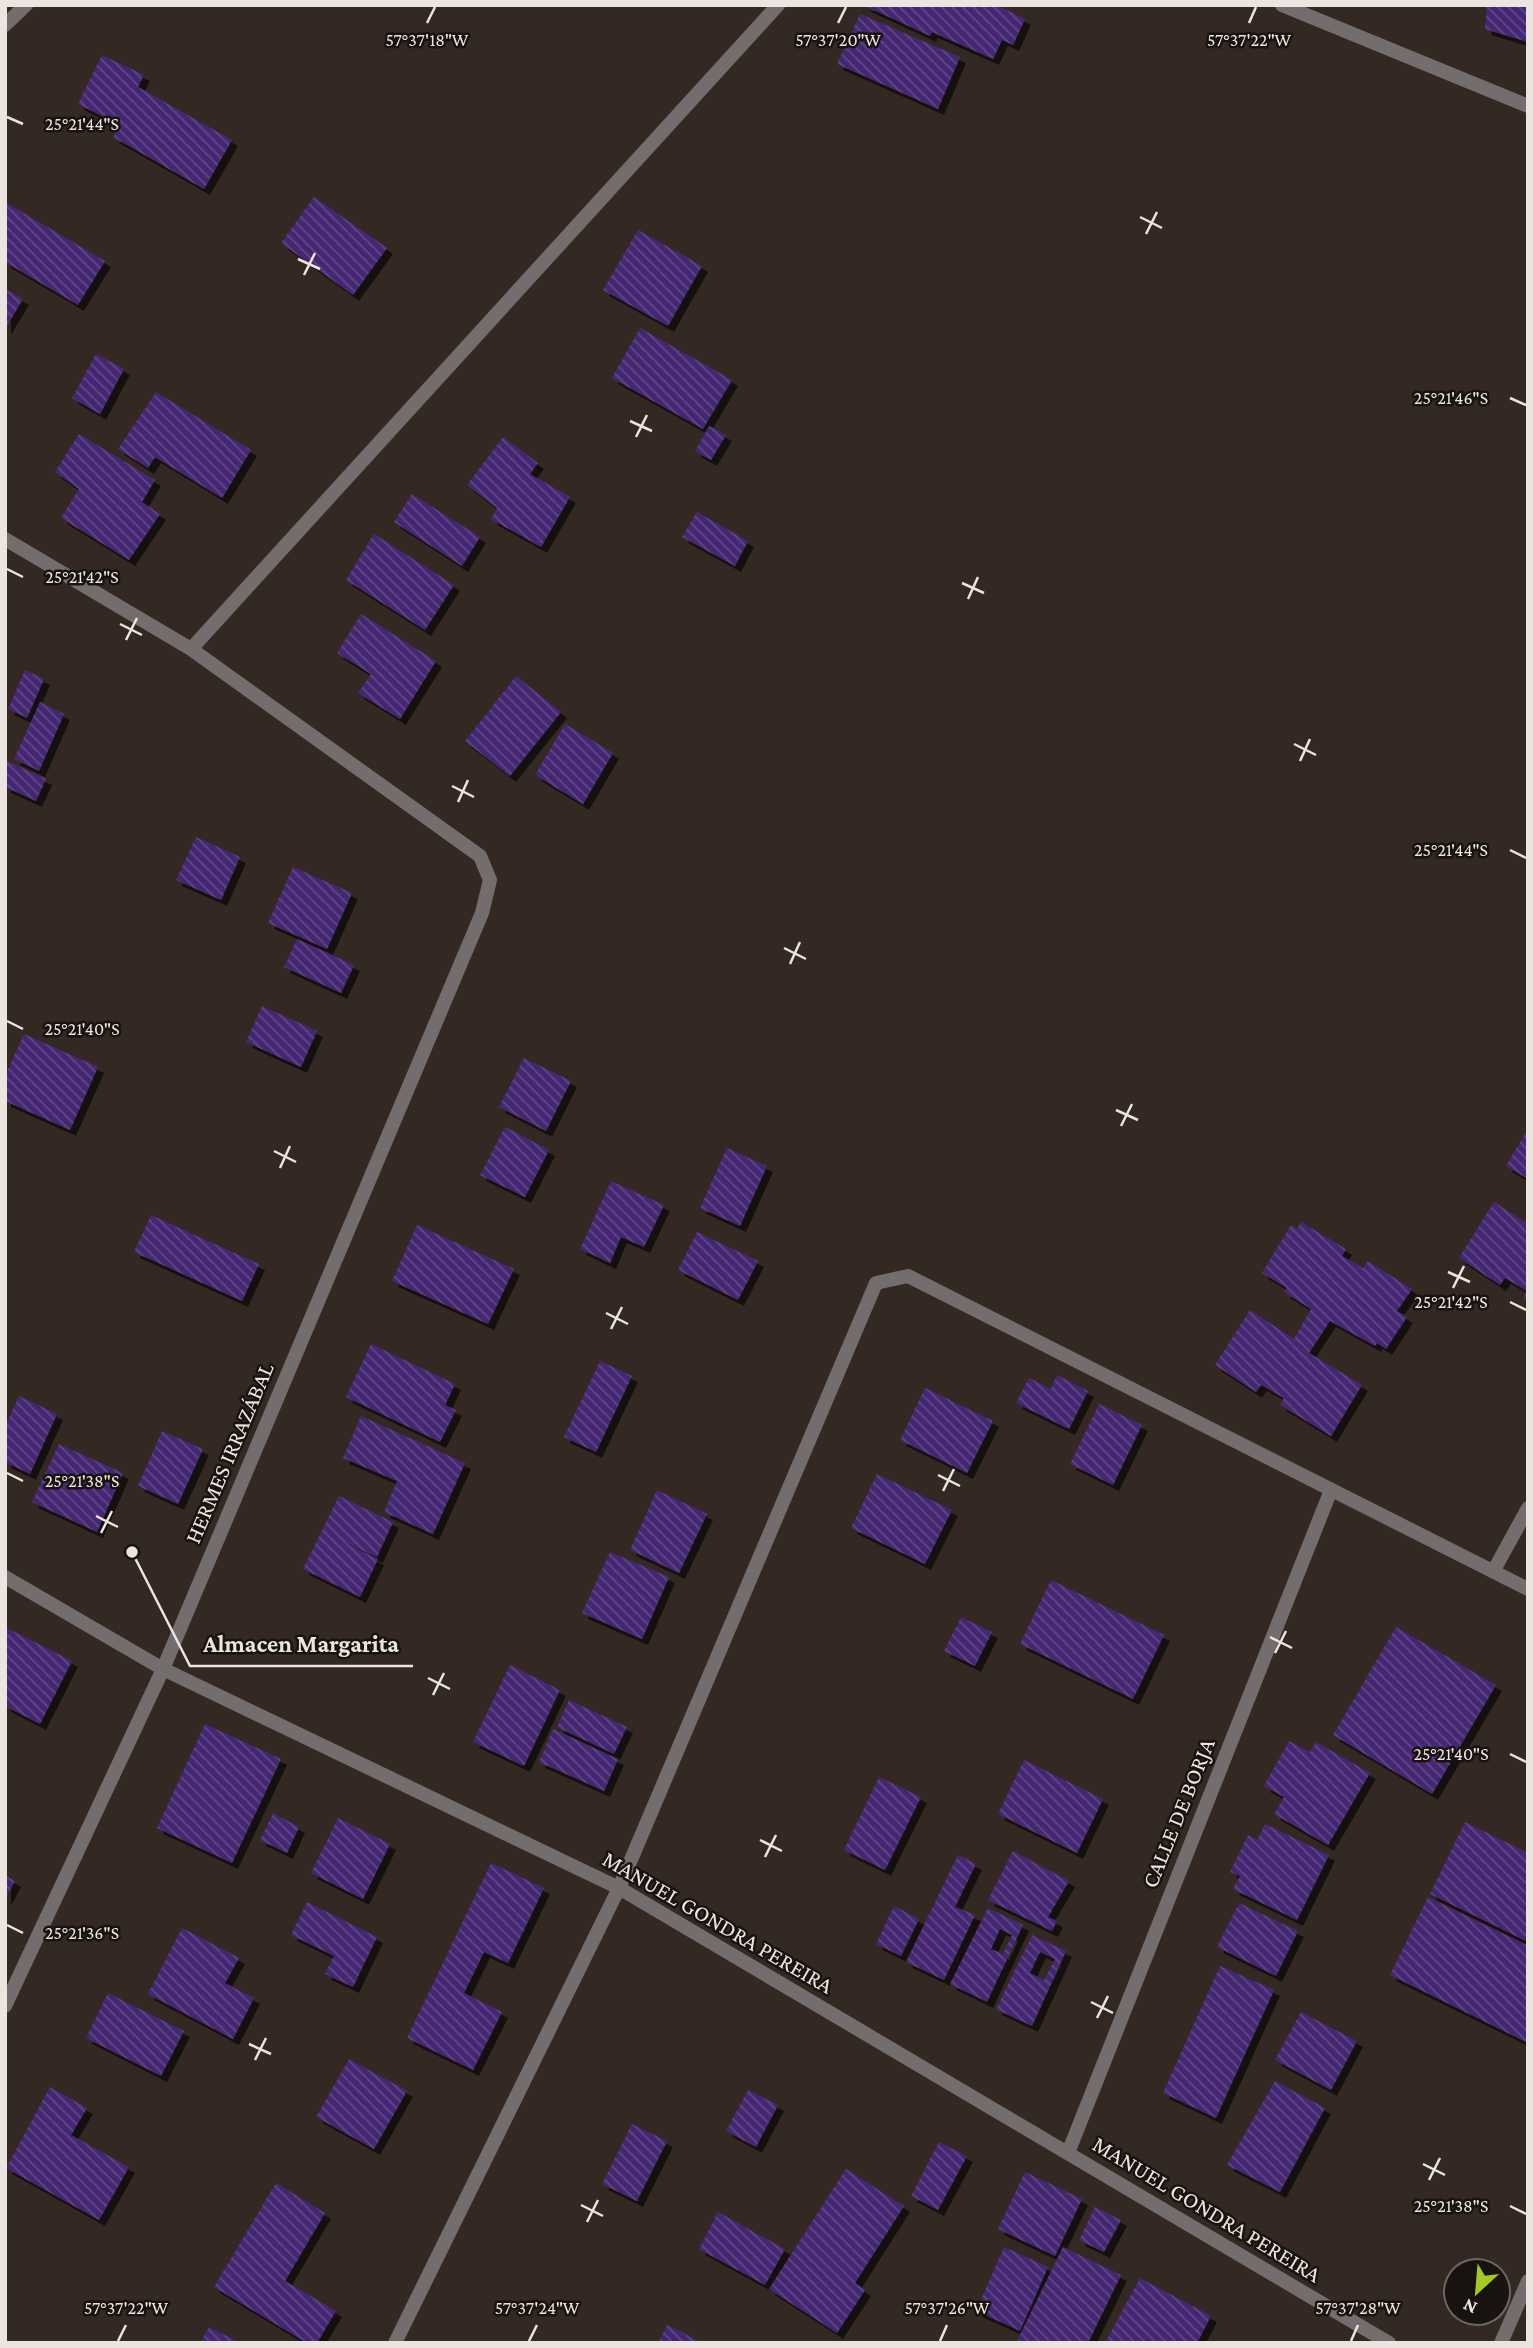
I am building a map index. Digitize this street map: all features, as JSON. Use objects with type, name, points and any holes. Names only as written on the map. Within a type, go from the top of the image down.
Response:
[{"type":"street","points":[[5,25],[26,5]]},
{"type":"street","points":[[191,649],[778,5]]},
{"type":"street","points":[[1288,6],[1528,106]]},
{"type":"street","name":"HERMES IRRAZÁBAL","points":[[5,539],[191,649],[480,856],[490,880],[482,913],[163,1669],[5,2006]]},
{"type":"street","points":[[395,2343],[619,1888],[876,1283],[908,1276],[1528,1589]]},
{"type":"street","name":"CALLE DE BORJA","points":[[1068,2153],[1331,1490]]},
{"type":"street","points":[[1494,1570],[1528,1508]]},
{"type":"street","name":"MANUEL GONDRA PEREIRA","points":[[5,1577],[163,1669],[619,1888],[1389,2343]]},
{"type":"street","points":[[1501,2343],[1528,2281]]},
{"type":"building","points":[[863,5],[996,5],[1025,19],[1013,45],[1002,40],[993,59],[932,32],[930,36]]},
{"type":"building","points":[[1487,5],[1528,5],[1528,42],[1485,29]]},
{"type":"building","points":[[860,14],[960,57],[938,109],[837,64]]},
{"type":"building","points":[[102,55],[144,75],[138,87],[232,140],[204,189],[113,137],[120,125],[78,104]]},
{"type":"building","points":[[314,197],[387,248],[353,295],[281,243]]},
{"type":"building","points":[[5,202],[105,261],[78,305],[5,262]]},
{"type":"building","points":[[638,230],[702,266],[668,326],[603,290]]},
{"type":"building","points":[[5,289],[23,299],[5,329]]},
{"type":"building","points":[[640,328],[732,380],[703,429],[612,378]]},
{"type":"building","points":[[96,354],[124,369],[100,414],[72,398]]},
{"type":"building","points":[[156,392],[251,450],[222,498],[155,457],[148,468],[118,449]]},
{"type":"building","points":[[709,426],[726,435],[711,460],[695,451]]},
{"type":"building","points":[[79,434],[155,480],[142,502],[160,514],[129,560],[61,518],[79,489],[55,472]]},
{"type":"building","points":[[503,437],[538,463],[530,474],[570,497],[541,547],[491,519],[497,508],[467,485]]},
{"type":"building","points":[[412,494],[480,537],[462,566],[394,522]]},
{"type":"building","points":[[697,512],[748,541],[735,566],[682,537]]},
{"type":"building","points":[[374,534],[454,585],[425,630],[346,580]]},
{"type":"building","points":[[361,614],[436,661],[400,719],[358,693],[371,674],[337,653]]},
{"type":"building","points":[[25,670],[44,679],[27,718],[8,709]]},
{"type":"building","points":[[516,676],[561,712],[510,776],[465,741]]},
{"type":"building","points":[[40,702],[64,714],[39,771],[14,759]]},
{"type":"building","points":[[565,724],[613,753],[583,804],[535,775]]},
{"type":"building","points":[[5,760],[46,779],[36,801],[5,787]]},
{"type":"building","points":[[196,837],[240,857],[221,900],[176,880]]},
{"type":"building","points":[[293,867],[352,893],[327,949],[268,923]]},
{"type":"building","points":[[297,939],[354,965],[341,993],[284,967]]},
{"type":"building","points":[[262,1006],[317,1031],[301,1067],[246,1042]]},
{"type":"building","points":[[24,1034],[98,1067],[70,1130],[5,1101],[5,1076]]},
{"type":"building","points":[[524,1058],[571,1081],[546,1131],[499,1107]]},
{"type":"building","points":[[505,1127],[549,1150],[525,1197],[480,1175]]},
{"type":"building","points":[[1528,1129],[1528,1179],[1506,1166]]},
{"type":"building","points":[[727,1148],[767,1166],[740,1226],[700,1208]]},
{"type":"building","points":[[611,1181],[664,1205],[644,1247],[621,1237],[610,1263],[580,1249]]},
{"type":"building","points":[[1494,1202],[1528,1224],[1528,1301],[1523,1298],[1527,1291],[1505,1278],[1500,1285],[1459,1258]]},
{"type":"building","points":[[151,1215],[259,1264],[242,1301],[134,1252]]},
{"type":"building","points":[[1301,1222],[1346,1249],[1342,1256],[1363,1268],[1368,1261],[1412,1289],[1397,1311],[1407,1317],[1386,1349],[1377,1343],[1375,1346],[1330,1321],[1309,1353],[1362,1385],[1331,1436],[1280,1405],[1284,1398],[1261,1385],[1256,1392],[1215,1365],[1250,1310],[1294,1339],[1311,1309],[1284,1292],[1287,1288],[1262,1273],[1291,1225],[1297,1229]]},
{"type":"building","points":[[417,1225],[514,1269],[488,1324],[392,1281]]},
{"type":"building","points":[[697,1232],[758,1261],[738,1300],[678,1270]]},
{"type":"building","points":[[371,1344],[455,1384],[445,1405],[456,1410],[440,1442],[346,1397]]},
{"type":"building","points":[[600,1361],[632,1376],[596,1452],[564,1437]]},
{"type":"building","points":[[1057,1375],[1088,1391],[1069,1429],[1016,1403],[1029,1378],[1051,1389]]},
{"type":"building","points":[[925,1388],[993,1421],[967,1473],[900,1440]]},
{"type":"building","points":[[19,1396],[57,1414],[30,1474],[5,1462],[5,1426]]},
{"type":"building","points":[[1099,1404],[1142,1425],[1113,1485],[1070,1464]]},
{"type":"building","points":[[361,1416],[465,1463],[433,1534],[384,1512],[397,1481],[343,1458]]},
{"type":"building","points":[[162,1431],[203,1449],[178,1504],[138,1486]]},
{"type":"building","points":[[59,1444],[123,1473],[97,1532],[32,1502]]},
{"type":"building","points":[[877,1474],[952,1510],[925,1564],[851,1528]]},
{"type":"building","points":[[657,1490],[707,1514],[679,1573],[630,1550]]},
{"type":"building","points":[[339,1496],[393,1522],[377,1557],[339,1540],[378,1559],[360,1597],[303,1569]]},
{"type":"building","points":[[610,1552],[669,1577],[642,1639],[582,1613]]},
{"type":"building","points":[[1051,1580],[1164,1635],[1133,1699],[1020,1644]]},
{"type":"building","points":[[961,1617],[992,1632],[975,1666],[944,1651]]},
{"type":"building","points":[[5,1627],[72,1661],[40,1724],[5,1706]]},
{"type":"building","points":[[1396,1627],[1496,1685],[1432,1794],[1333,1735]]},
{"type":"building","points":[[510,1665],[560,1690],[524,1766],[473,1742]]},
{"type":"building","points":[[569,1700],[627,1727],[614,1754],[557,1727]]},
{"type":"building","points":[[205,1724],[281,1759],[232,1863],[157,1828]]},
{"type":"building","points":[[553,1729],[618,1759],[604,1791],[539,1762]]},
{"type":"building","points":[[1289,1741],[1310,1752],[1316,1742],[1370,1773],[1328,1845],[1274,1814],[1284,1797],[1264,1786]]},
{"type":"building","points":[[1024,1760],[1103,1799],[1077,1853],[998,1814]]},
{"type":"building","points":[[879,1777],[921,1797],[885,1870],[844,1850]]},
{"type":"building","points":[[273,1813],[299,1827],[287,1853],[260,1840]]},
{"type":"building","points":[[338,1818],[390,1844],[363,1899],[311,1873]]},
{"type":"building","points":[[1465,1822],[1528,1853],[1528,1942],[1430,1894]]},
{"type":"building","points":[[1265,1824],[1329,1855],[1297,1920],[1233,1889],[1240,1876],[1230,1872],[1248,1835],[1257,1840]]},
{"type":"building","points":[[1013,1851],[1069,1881],[1048,1917],[1057,1921],[1052,1931],[988,1900]]},
{"type":"building","points":[[958,1855],[976,1864],[955,1907],[975,1915],[944,1980],[906,1962]]},
{"type":"building","points":[[491,1863],[544,1888],[508,1963],[484,1952],[464,1993],[502,2012],[473,2070],[407,2038]]},
{"type":"building","points":[[5,1875],[15,1881],[5,1900]]},
{"type":"building","points":[[1428,1897],[1528,1946],[1528,2043],[1390,1975]]},
{"type":"building","points":[[307,1902],[377,1937],[353,1987],[325,1974],[334,1956],[291,1935]]},
{"type":"building","points":[[1239,1903],[1298,1931],[1276,1976],[1217,1947]]},
{"type":"building","points":[[894,1906],[919,1919],[901,1956],[876,1944]]},
{"type":"building","points":[[988,1908],[1023,1925],[987,2002],[950,1984]],"holes":[[[1000,1929],[1012,1935],[1003,1954],[991,1949]]]},
{"type":"building","points":[[182,1928],[239,1958],[225,1983],[254,1998],[233,2039],[148,1994]]},
{"type":"building","points":[[1032,1935],[1066,1951],[1032,2026],[996,2009]],"holes":[[[1040,1952],[1055,1959],[1044,1980],[1030,1973]]]},
{"type":"building","points":[[1220,1966],[1274,1990],[1216,2118],[1163,2093]]},
{"type":"building","points":[[108,1993],[184,2031],[161,2076],[86,2038]]},
{"type":"building","points":[[1301,2012],[1357,2041],[1331,2090],[1275,2060]]},
{"type":"building","points":[[349,2059],[407,2091],[374,2149],[316,2117]]},
{"type":"building","points":[[1275,2081],[1325,2108],[1280,2192],[1227,2165]]},
{"type":"building","points":[[50,2087],[87,2108],[71,2135],[129,2167],[99,2220],[6,2168]]},
{"type":"building","points":[[748,2090],[778,2105],[756,2147],[726,2131]]},
{"type":"building","points":[[632,2124],[667,2141],[637,2201],[602,2184]]},
{"type":"building","points":[[939,2142],[967,2156],[938,2210],[911,2196]]},
{"type":"building","points":[[846,2169],[904,2206],[855,2283],[865,2290],[837,2333],[769,2289]]},
{"type":"building","points":[[1025,2172],[1082,2199],[1055,2256],[998,2229]]},
{"type":"building","points":[[276,2183],[325,2213],[285,2281],[336,2311],[317,2343],[307,2343],[214,2287]]},
{"type":"building","points":[[1095,2207],[1121,2220],[1104,2252],[1079,2240]]},
{"type":"building","points":[[718,2212],[785,2249],[765,2285],[699,2249]]},
{"type":"building","points":[[1004,2247],[1048,2267],[1020,2331],[976,2311]]},
{"type":"building","points":[[1063,2247],[1121,2275],[1088,2343],[1016,2343]]},
{"type":"building","points":[[1140,2278],[1211,2316],[1197,2343],[1105,2343]]},
{"type":"building","points":[[667,2325],[680,2331],[701,2343],[658,2343]]},
{"type":"building","points":[[209,2327],[241,2343],[200,2343]]},
{"type":"place","name":"Almacen Margarita","points":[[132,1552]]}]
